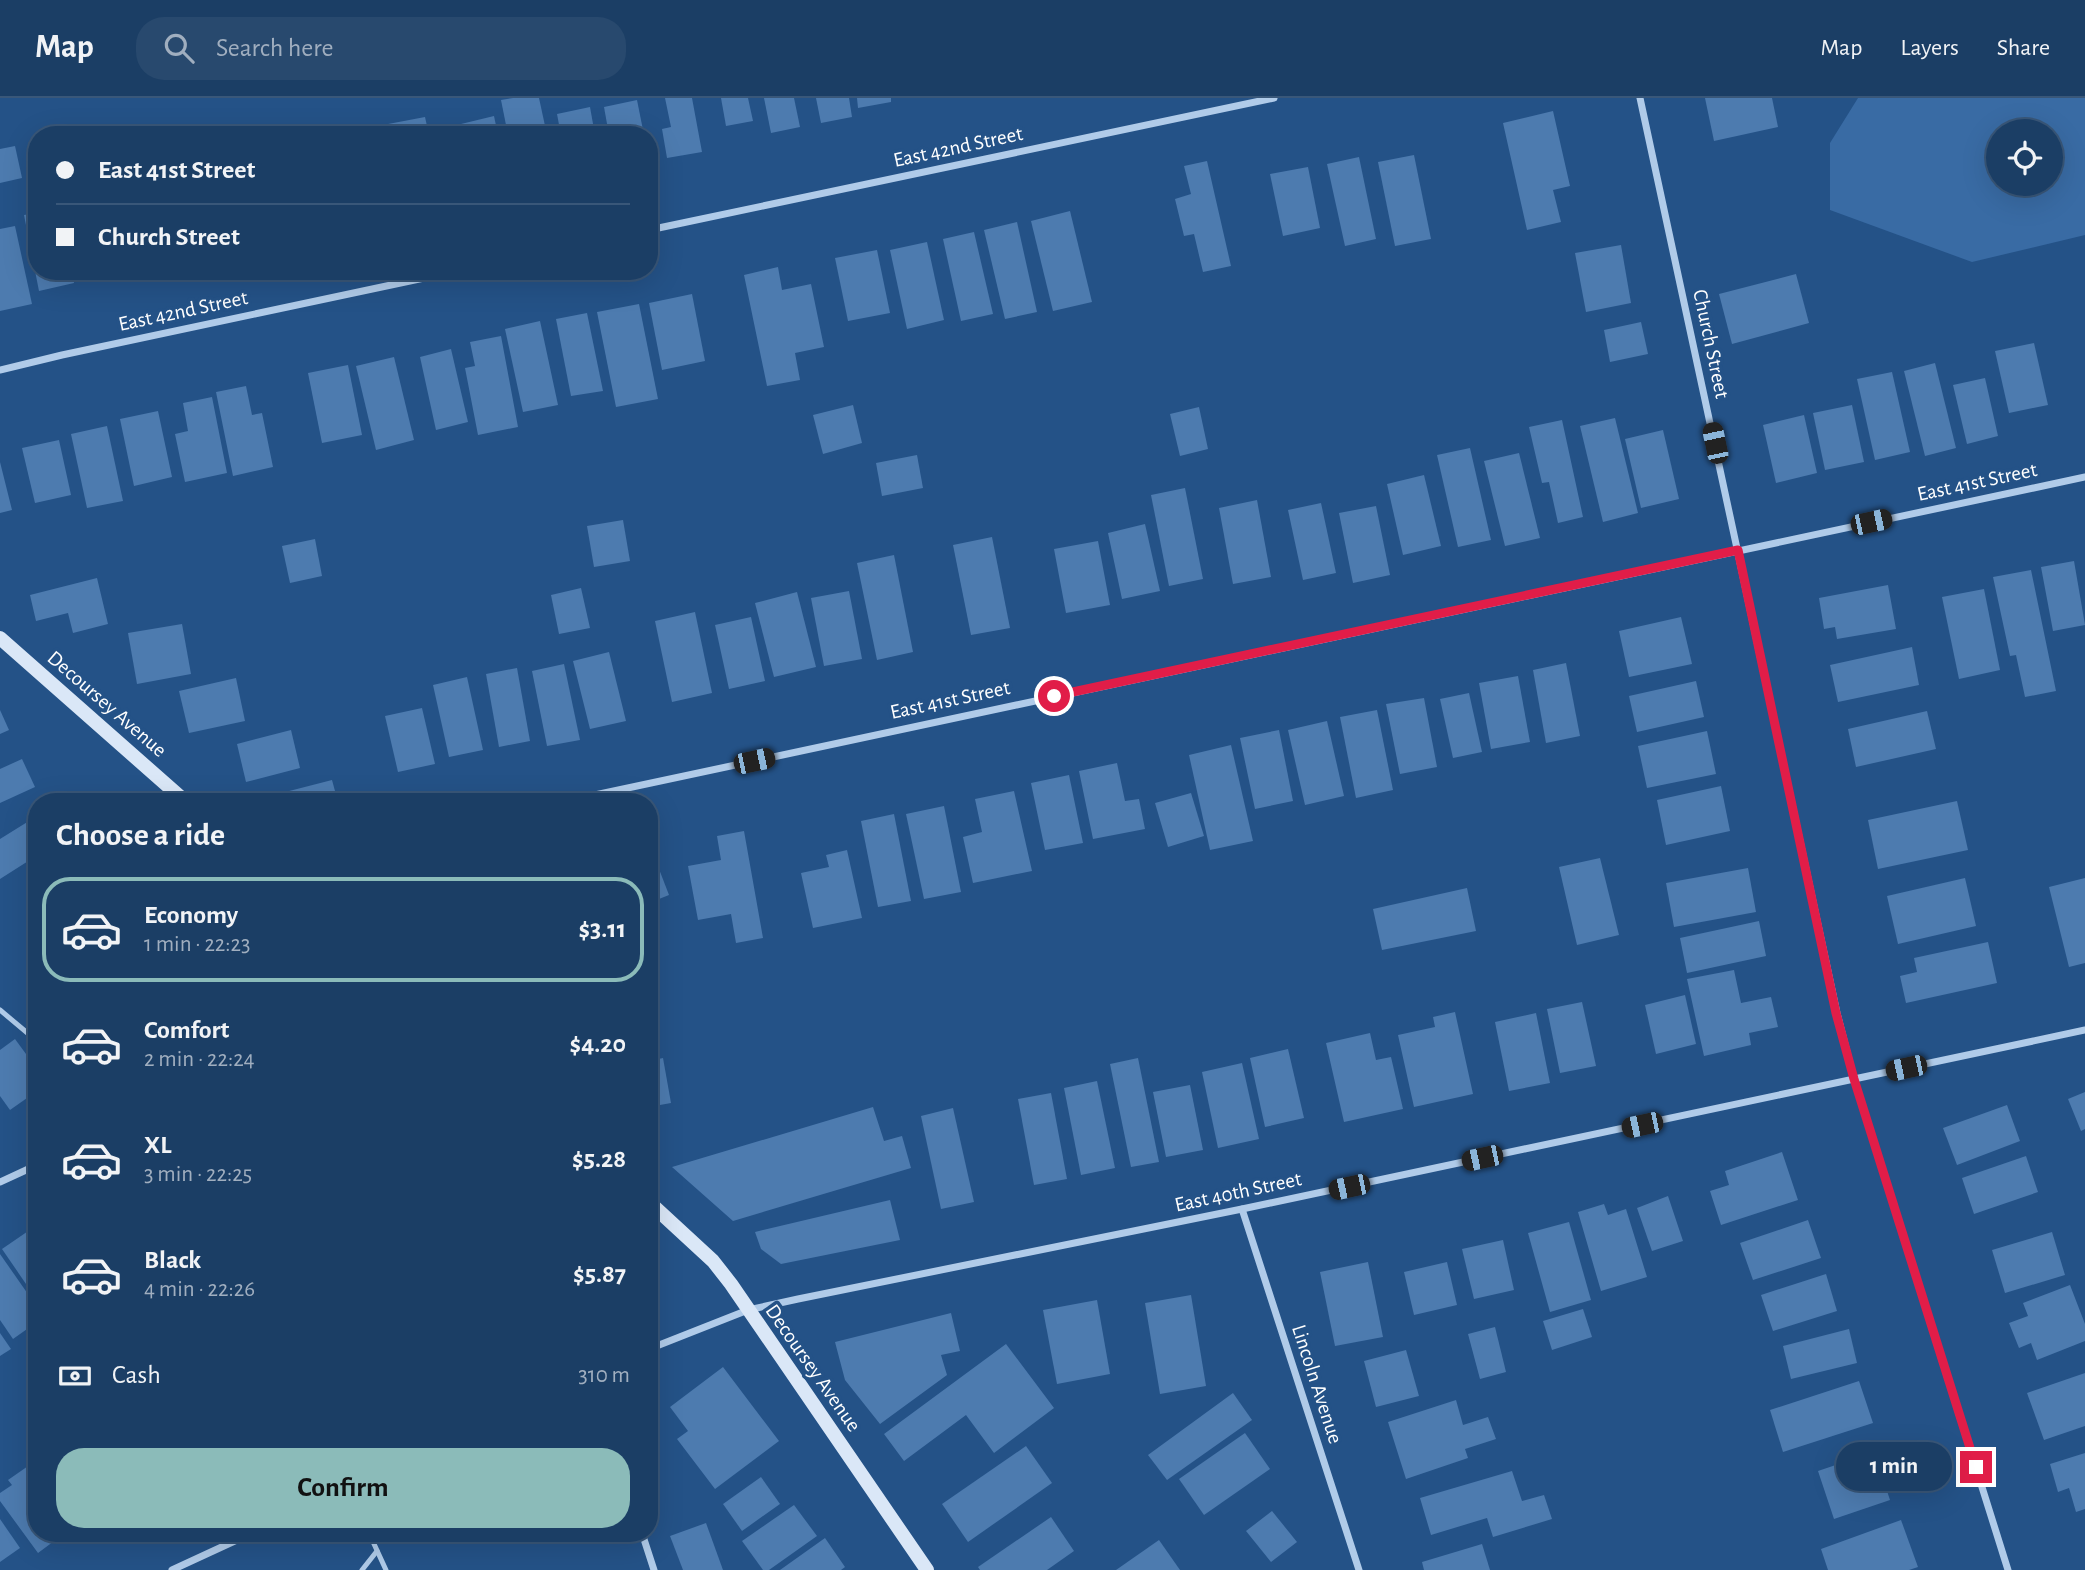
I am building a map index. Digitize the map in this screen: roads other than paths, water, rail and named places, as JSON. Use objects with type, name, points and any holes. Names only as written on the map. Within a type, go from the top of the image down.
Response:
[{"type":"main road","name":"Decoursey Avenue","points":[[0,638],[176,793]]},
{"type":"main road","name":"Decoursey Avenue","points":[[658,1210],[713,1261],[777,1349],[927,1570]]},
{"type":"street","name":"East 42nd Street","points":[[658,228],[1273,98]]},
{"type":"street","name":"Church Street","points":[[1640,98],[1836,1013],[1854,1079],[2008,1570]]},
{"type":"street","name":"East 42nd Street","points":[[0,370],[415,280]]},
{"type":"street","name":"East 41st Street","points":[[604,793],[2085,477]]},
{"type":"street","name":"East 40th Street","points":[[658,1345],[748,1310],[1242,1209],[2085,1030]]},
{"type":"street","points":[[0,1182],[28,1169]]},
{"type":"street","name":"Lincoln Avenue","points":[[1242,1209],[1359,1570]]},
{"type":"street","points":[[172,1570],[233,1542]]},
{"type":"street","points":[[645,1542],[654,1570]]},
{"type":"lane","points":[[0,1010],[28,1033]]},
{"type":"lane","points":[[373,1542],[386,1570]]},
{"type":"lane","points":[[362,1570],[377,1551]]}]
